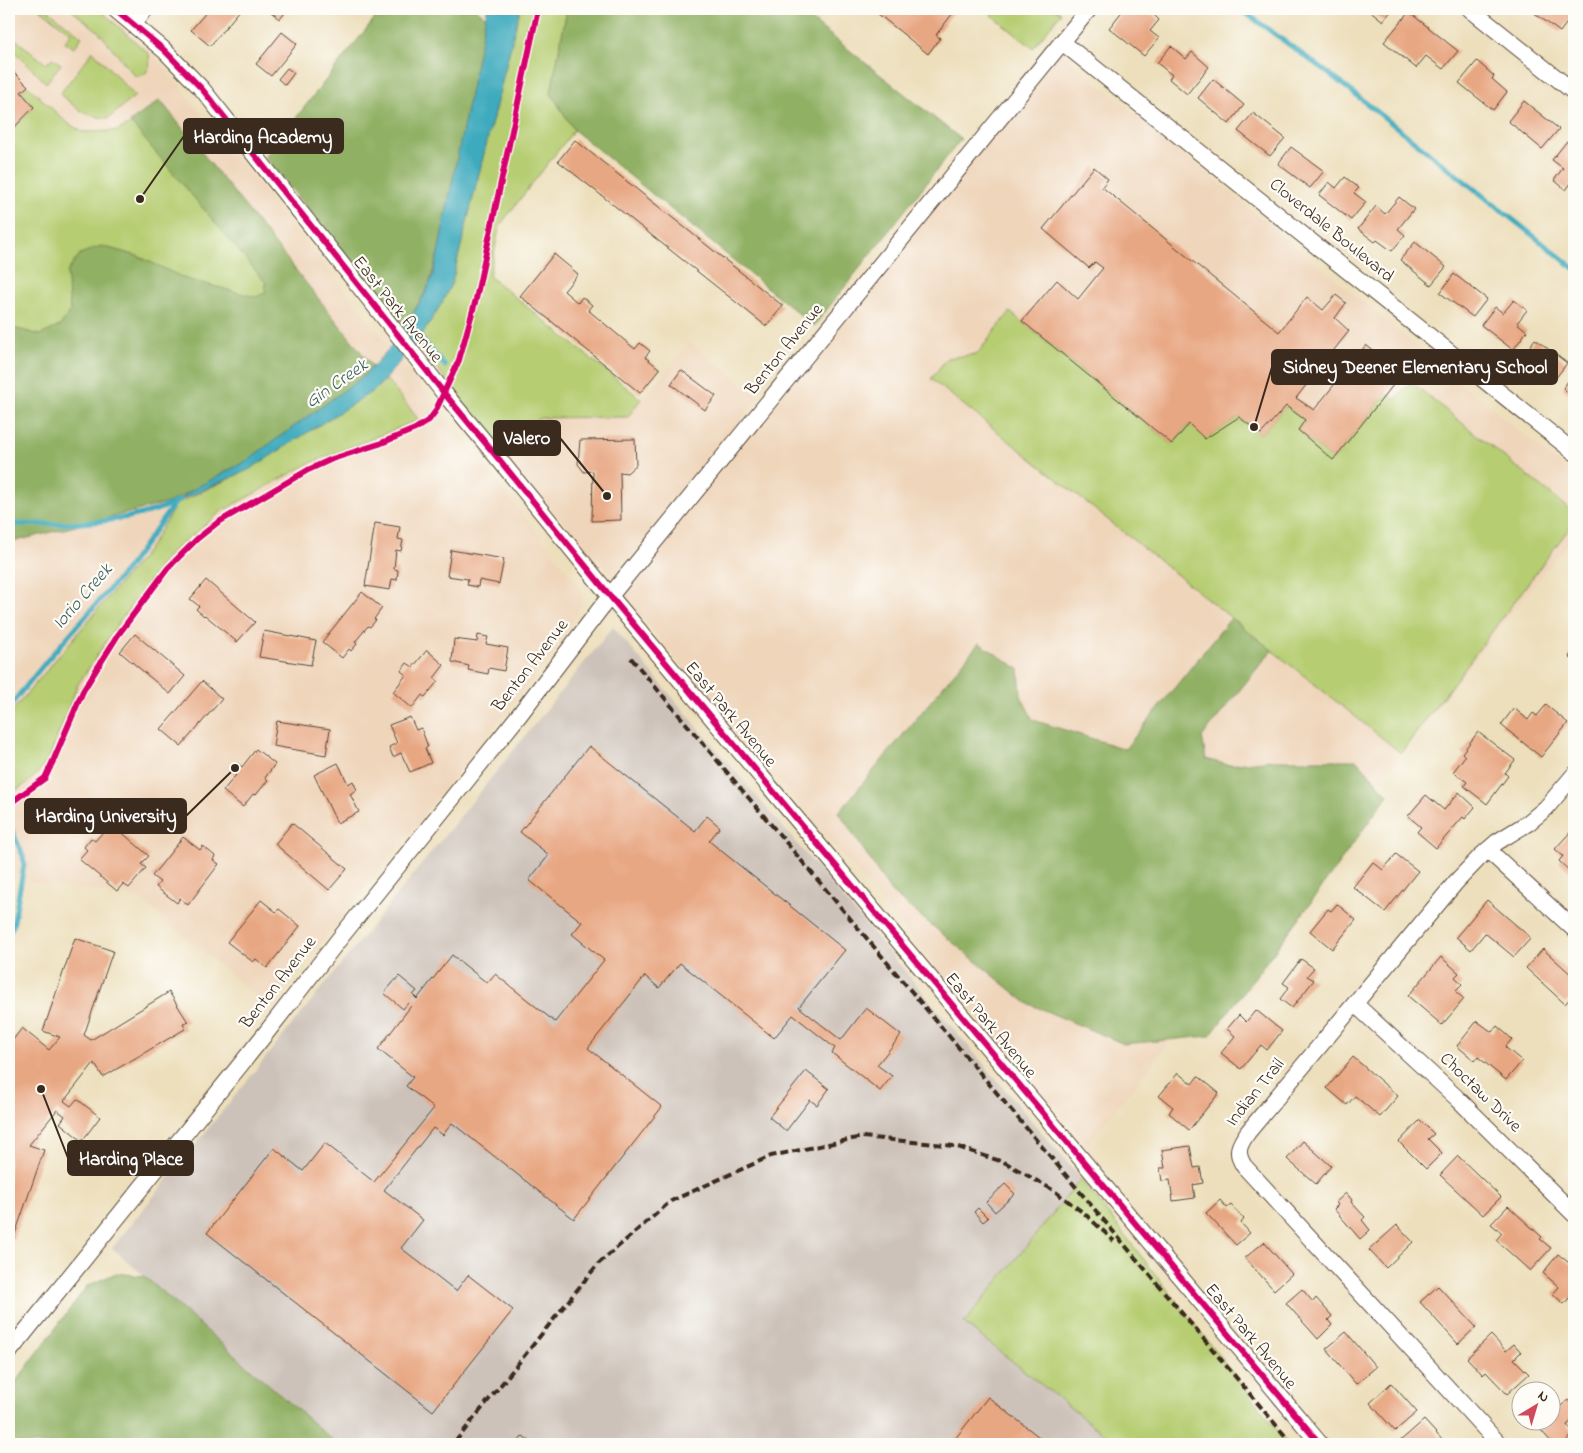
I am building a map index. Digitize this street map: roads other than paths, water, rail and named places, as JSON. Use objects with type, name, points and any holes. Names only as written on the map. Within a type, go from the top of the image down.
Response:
[{"type":"street","name":"East Park Avenue","points":[[115,9],[164,50],[202,89],[382,316],[610,596],[1320,1444]]},
{"type":"street","points":[[133,24],[145,9]]},
{"type":"street","name":"Benton Avenue","points":[[9,1352],[520,714],[610,596],[1089,9]]},
{"type":"street","points":[[1470,9],[1574,92]]},
{"type":"street","name":"Cloverdale Boulevard","points":[[1062,42],[1574,452]]},
{"type":"street","name":"Indian Trail","points":[[1499,1444],[1244,1166],[1239,1159],[1238,1151],[1241,1142],[1248,1132],[1456,882],[1488,850],[1506,836],[1528,823],[1546,808],[1574,776]]},
{"type":"street","points":[[1488,850],[1574,929]]},
{"type":"street","name":"Choctaw Drive","points":[[1356,1004],[1458,1099],[1574,1214]]},
{"type":"water","points":[[487,9],[520,9],[452,282],[442,303],[417,342],[376,389],[250,469],[174,503],[192,490],[246,461],[364,376],[396,341],[425,294],[433,275]]},
{"type":"waterway","points":[[1237,9],[1250,16],[1332,76],[1574,268]]},
{"type":"waterway","points":[[416,332],[445,366]]},
{"type":"waterway","name":"Gin Creek","points":[[9,524],[96,522],[119,519],[161,508],[180,500]]},
{"type":"waterway","name":"Iorio Creek","points":[[9,707],[127,569],[174,504]]},
{"type":"waterway","name":"Iorio Creek","points":[[9,823],[23,856],[24,865],[13,926],[9,933]]},
{"type":"railway","points":[[631,658],[1292,1444]]},
{"type":"railway","points":[[455,1442],[598,1264],[671,1201],[771,1156],[862,1137],[955,1146],[1006,1163],[1053,1190],[1085,1214],[1114,1241]]},
{"type":"place","name":"Harding Academy","points":[[140,199]]},
{"type":"place","name":"Sidney Deener Elementary School","points":[[1254,427]]},
{"type":"place","name":"Valero","points":[[607,496]]},
{"type":"place","name":"Harding University","points":[[235,768]]},
{"type":"place","name":"Harding Place","points":[[41,1089]]}]
